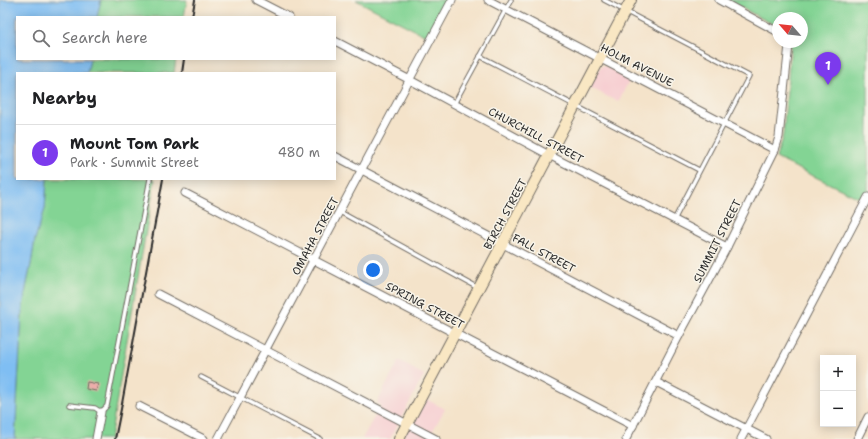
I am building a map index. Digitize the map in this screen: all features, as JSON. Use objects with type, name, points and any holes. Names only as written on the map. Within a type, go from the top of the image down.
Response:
[{"type":"main road","name":"BIRCH STREET","points":[[399,439],[631,0]]},
{"type":"street","points":[[256,0],[287,16]]},
{"type":"street","name":"OMAHA STREET","points":[[218,439],[452,0]]},
{"type":"street","name":"HOLM AVENUE","points":[[488,0],[775,150]]},
{"type":"street","points":[[719,0],[772,29]]},
{"type":"street","name":"CHURCHILL STREET","points":[[336,42],[549,155],[727,247]]},
{"type":"street","name":"SUMMIT STREET","points":[[626,439],[727,247],[775,150],[779,137],[789,48]]},
{"type":"street","name":"FALL STREET","points":[[336,157],[679,336]]},
{"type":"street","name":"SPRING STREET","points":[[185,193],[633,426]]},
{"type":"street","points":[[741,439],[868,197]]},
{"type":"street","points":[[158,294],[436,439]]},
{"type":"street","points":[[656,382],[766,439]]},
{"type":"street","points":[[139,406],[204,439]]},
{"type":"street","points":[[96,439],[101,412]]},
{"type":"street","points":[[857,439],[868,417]]},
{"type":"lane","points":[[454,104],[511,0]]},
{"type":"lane","points":[[604,0],[749,76],[674,220]]},
{"type":"lane","points":[[480,56],[699,170]]},
{"type":"lane","points":[[69,405],[95,408],[101,412],[107,406],[150,180]]},
{"type":"lane","points":[[340,212],[479,288]]},
{"type":"lane","points":[[201,377],[320,439]]},
{"type":"shaded area","points":[[602,66],[606,66],[630,79],[618,102],[589,87]]},
{"type":"shaded area","points":[[399,361],[424,375],[390,439],[362,439],[381,405],[377,403]]},
{"type":"shaded area","points":[[424,398],[445,409],[428,439],[402,439]]},
{"type":"green space","points":[[101,0],[187,0],[184,16],[97,16]]},
{"type":"green space","points":[[356,0],[447,0],[428,37]]},
{"type":"green space","points":[[727,0],[868,0],[868,193],[864,193],[859,198],[776,158],[783,135],[790,48],[808,48],[808,12],[772,12],[772,24]]},
{"type":"green space","points":[[90,60],[176,60],[174,72],[87,72]]},
{"type":"green space","points":[[47,180],[155,180],[110,439],[15,439],[22,312],[35,239],[45,209]]},
{"type":"water","points":[[0,0],[101,0],[97,16],[16,16],[16,60],[90,60],[87,72],[16,72],[16,180],[47,180],[45,209],[35,239],[22,312],[15,439],[0,439]]},
{"type":"building","points":[[87,382],[98,384],[96,391],[86,389]]},
{"type":"railway","points":[[192,16],[195,0]]},
{"type":"railway","points":[[182,72],[184,60]]},
{"type":"railway","points":[[115,439],[163,180]]},
{"type":"place","name":"Mount Tom Park","points":[[828,85]]}]
